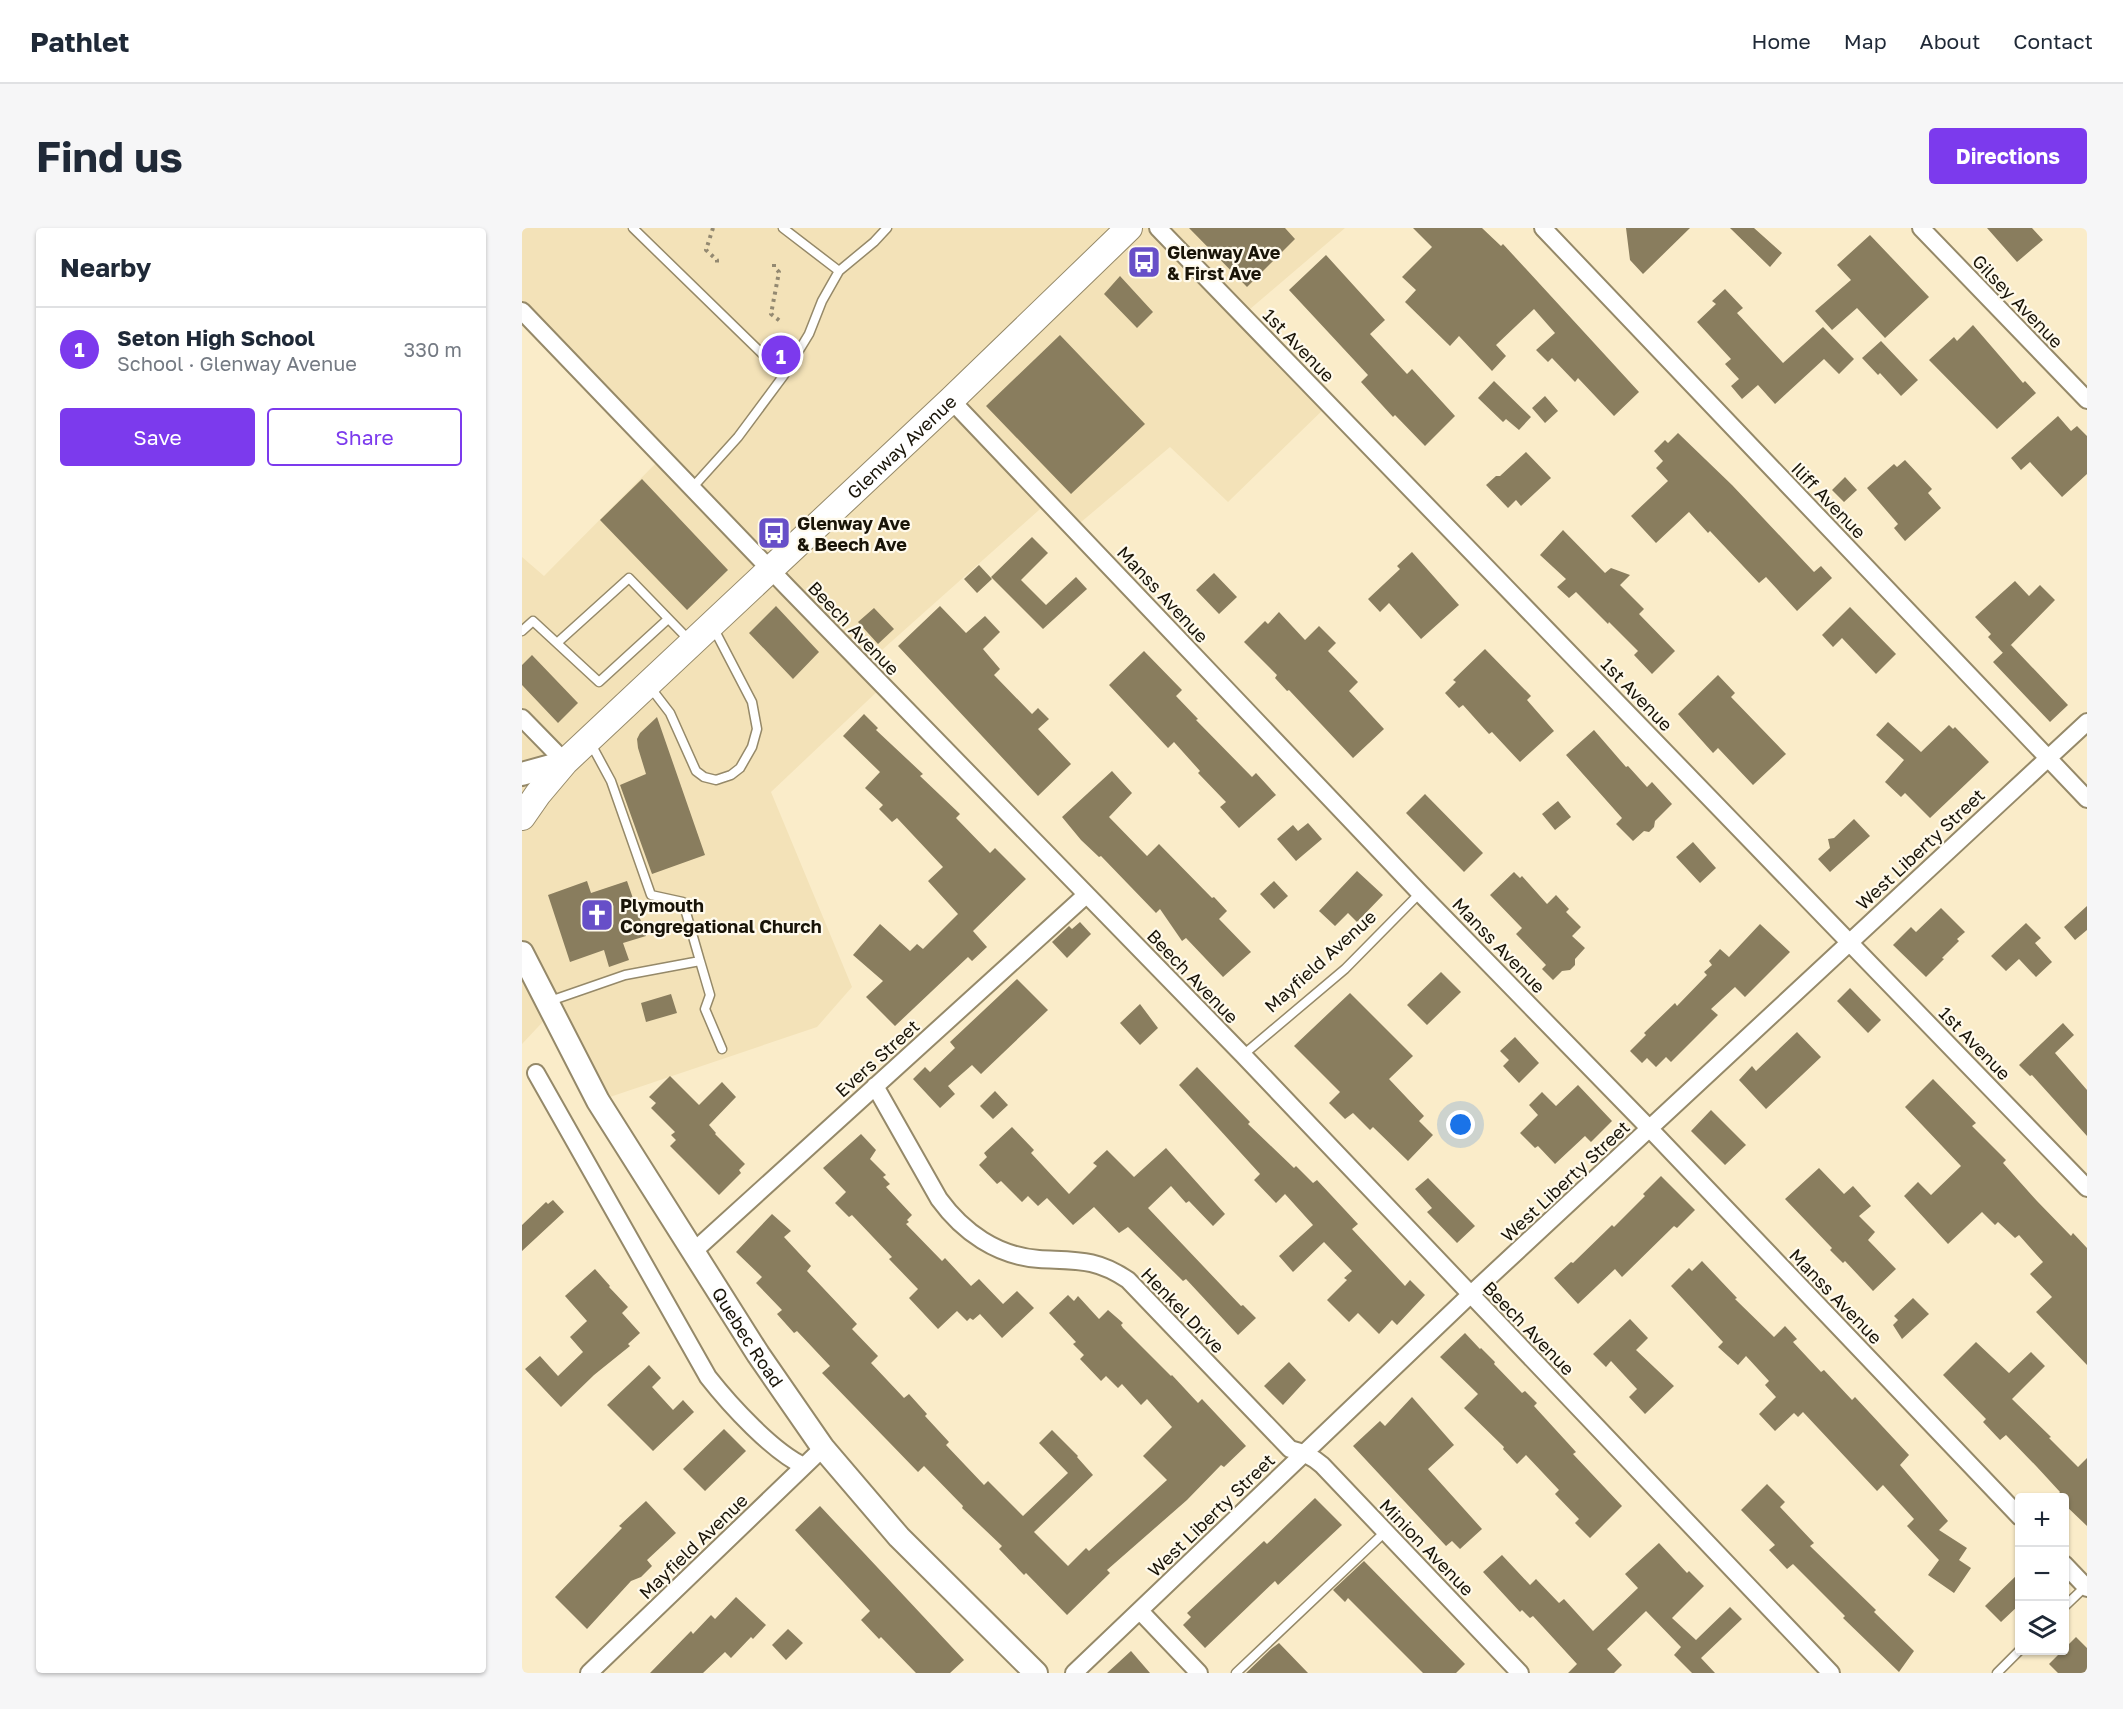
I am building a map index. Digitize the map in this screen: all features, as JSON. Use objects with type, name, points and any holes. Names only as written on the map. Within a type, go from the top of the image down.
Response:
[{"type":"main road","name":"Glenway Avenue","points":[[522,817],[565,762],[951,400],[1129,228]]},
{"type":"street","name":"1st Avenue","points":[[1158,228],[2087,1188]]},
{"type":"street","name":"Iliff Avenue","points":[[1543,228],[2087,799]]},
{"type":"street","name":"Gilsey Avenue","points":[[1921,228],[2087,400]]},
{"type":"street","name":"Beech Avenue","points":[[522,311],[1243,1055],[1831,1673]]},
{"type":"street","name":"Manss Avenue","points":[[951,400],[1420,893],[1650,1128],[2015,1513]]},
{"type":"street","points":[[522,718],[565,762],[522,774]]},
{"type":"street","name":"West Liberty Street","points":[[1074,1673],[1470,1295],[2087,722]]},
{"type":"street","name":"Evers Street","points":[[694,1251],[1086,895]]},
{"type":"street","name":"Quebec Road","points":[[522,953],[598,1101],[758,1354],[823,1448],[899,1537],[1036,1673]]},
{"type":"street","points":[[536,1073],[708,1377],[737,1411],[791,1460],[804,1466]]},
{"type":"street","name":"Henkel Drive","points":[[875,1086],[939,1199],[965,1229],[990,1246],[1018,1256],[1074,1259],[1098,1264],[1121,1275],[1290,1449],[1303,1452]]},
{"type":"street","name":"Mayfield Avenue","points":[[589,1673],[823,1448]]},
{"type":"street","name":"Minion Avenue","points":[[1303,1452],[1314,1457],[1322,1465],[1520,1673]]},
{"type":"street","points":[[2069,1569],[2086,1587]]},
{"type":"street","points":[[1140,1611],[1199,1673]]},
{"type":"lane","points":[[633,228],[784,375]]},
{"type":"lane","points":[[783,228],[839,271]]},
{"type":"lane","points":[[692,488],[738,437],[784,375],[809,334],[822,301],[839,271],[887,228]]},
{"type":"lane","points":[[557,643],[629,578],[692,644]]},
{"type":"lane","points":[[522,632],[533,621],[599,682],[668,619]]},
{"type":"lane","points":[[648,685],[670,713],[696,771],[704,777],[716,780],[731,775],[740,768],[752,747],[757,729],[752,702],[712,626]]},
{"type":"lane","points":[[589,740],[611,781],[651,895],[683,902],[710,995],[705,1009],[722,1049]]},
{"type":"lane","name":"Mayfield Avenue","points":[[1243,1055],[1345,969],[1420,893]]},
{"type":"lane","points":[[548,1002],[625,975],[700,961]]},
{"type":"lane","points":[[1236,1673],[1385,1532]]},
{"type":"lane","points":[[2069,1602],[2086,1587]]},
{"type":"lane","points":[[1997,1673],[2015,1655]]},
{"type":"path","points":[[712,228],[706,250],[717,260],[717,264]]},
{"type":"path","points":[[774,264],[778,272],[771,314],[780,321],[779,324]]},
{"type":"shaded area","points":[[522,228],[1345,228],[1243,315],[1329,404],[1228,502],[1170,447],[1074,528],[1048,502],[864,666],[883,686],[771,792],[852,987],[817,1027],[598,1101],[552,1012],[522,1044],[522,557],[544,576],[662,457],[522,311]]},
{"type":"building","points":[[1189,228],[1285,228],[1295,239],[1247,287]]},
{"type":"building","points":[[1413,228],[1482,228],[1501,246],[1503,244],[1639,392],[1614,416],[1578,378],[1575,382],[1552,358],[1548,362],[1536,350],[1555,333],[1534,309],[1496,345],[1506,356],[1492,371],[1459,336],[1450,346],[1405,302],[1416,290],[1402,277],[1432,247]]},
{"type":"building","points":[[1626,228],[1690,228],[1643,274],[1630,260]]},
{"type":"building","points":[[1730,228],[1754,228],[1782,253],[1770,267]]},
{"type":"building","points":[[1987,228],[2032,228],[2043,240],[2017,262]]},
{"type":"building","points":[[1870,235],[1929,297],[1885,338],[1857,308],[1832,330],[1815,311],[1851,280],[1837,265]]},
{"type":"building","points":[[1326,255],[1385,320],[1370,334],[1407,374],[1412,369],[1455,416],[1425,446],[1395,415],[1393,417],[1361,382],[1368,375],[1289,290]]},
{"type":"building","points":[[1120,276],[1153,312],[1137,328],[1104,294]]},
{"type":"building","points":[[1725,289],[1743,308],[1737,313],[1783,363],[1823,327],[1854,359],[1839,374],[1824,359],[1775,404],[1758,385],[1742,399],[1731,386],[1739,379],[1725,364],[1731,359],[1697,322],[1716,304],[1712,301]]},
{"type":"building","points":[[1973,325],[2023,383],[2025,381],[2036,393],[1997,429],[1929,360],[1954,337],[1957,341]]},
{"type":"building","points":[[1060,335],[1145,424],[1071,494],[986,406]]},
{"type":"building","points":[[1881,341],[1918,380],[1901,396],[1880,373],[1878,375],[1862,358]]},
{"type":"building","points":[[1494,381],[1531,417],[1519,430],[1506,419],[1503,422],[1478,398]]},
{"type":"building","points":[[1545,396],[1558,411],[1545,423],[1532,408]]},
{"type":"building","points":[[2058,416],[2071,431],[2077,426],[2087,436],[2087,474],[2062,497],[2030,462],[2021,470],[2011,458]]},
{"type":"building","points":[[1678,433],[1732,485],[1814,572],[1821,566],[1832,578],[1797,611],[1766,577],[1759,583],[1689,512],[1656,543],[1631,516],[1668,481],[1656,468],[1663,461],[1654,451],[1665,440],[1668,443]]},
{"type":"building","points":[[1526,452],[1551,478],[1521,506],[1516,500],[1508,508],[1486,485],[1496,476],[1500,476]]},
{"type":"building","points":[[1905,460],[1932,489],[1928,493],[1941,508],[1905,541],[1894,528],[1898,524],[1867,488],[1894,464],[1897,467]]},
{"type":"building","points":[[1845,477],[1857,490],[1844,502],[1832,490]]},
{"type":"building","points":[[642,479],[728,570],[687,610],[600,520]]},
{"type":"building","points":[[1563,530],[1605,573],[1611,568],[1630,575],[1620,585],[1644,609],[1639,614],[1675,651],[1652,674],[1634,655],[1638,651],[1609,622],[1608,624],[1576,592],[1569,598],[1557,587],[1566,579],[1540,555]]},
{"type":"building","points":[[1032,537],[1048,553],[1021,580],[1046,605],[1076,577],[1087,589],[1043,629],[991,577]]},
{"type":"building","points":[[1412,552],[1459,605],[1421,639],[1389,603],[1380,612],[1368,599],[1400,569],[1397,566]]},
{"type":"building","points":[[979,565],[992,579],[977,593],[964,579]]},
{"type":"building","points":[[1214,573],[1237,597],[1219,614],[1196,590]]},
{"type":"building","points":[[2015,581],[2029,596],[2040,585],[2055,600],[2003,653],[1988,637],[1991,634],[1975,617]]},
{"type":"building","points":[[776,606],[819,652],[793,679],[749,633]]},
{"type":"building","points":[[940,606],[966,633],[985,616],[1000,632],[983,649],[1000,669],[994,675],[1032,714],[1038,708],[1049,719],[1038,729],[1071,764],[1038,796],[898,646]]},
{"type":"building","points":[[1850,607],[1896,654],[1876,674],[1842,638],[1833,647],[1822,635]]},
{"type":"building","points":[[874,608],[894,629],[878,644],[858,622]]},
{"type":"building","points":[[1279,612],[1305,640],[1319,626],[1336,643],[1328,651],[1358,682],[1349,691],[1384,729],[1353,758],[1289,690],[1287,691],[1275,678],[1277,675],[1244,642],[1265,621],[1268,624]]},
{"type":"building","points":[[2011,645],[2068,705],[2050,722],[1993,662]]},
{"type":"building","points":[[1485,649],[1531,696],[1527,700],[1554,731],[1520,762],[1492,732],[1489,734],[1463,705],[1459,708],[1445,693],[1456,682],[1453,680]]},
{"type":"building","points":[[1144,651],[1182,690],[1176,696],[1198,719],[1196,720],[1252,777],[1256,773],[1276,795],[1239,828],[1220,807],[1226,802],[1198,773],[1200,771],[1174,742],[1168,748],[1109,685]]},
{"type":"building","points":[[532,655],[578,703],[558,723],[522,685],[522,665]]},
{"type":"building","points":[[1718,675],[1735,693],[1731,697],[1786,754],[1753,785],[1718,748],[1713,753],[1678,714]]},
{"type":"building","points":[[864,714],[878,728],[876,730],[923,774],[920,776],[960,814],[956,818],[990,853],[995,848],[1026,879],[973,931],[987,947],[972,961],[968,957],[895,1026],[866,997],[883,981],[853,955],[880,924],[910,951],[917,944],[923,949],[958,914],[928,881],[943,867],[897,818],[892,822],[879,809],[883,805],[865,788],[880,772],[843,736]]},
{"type":"building","points":[[657,717],[705,855],[652,874],[620,785],[646,774],[637,739],[640,733]]},
{"type":"building","points":[[1888,722],[1921,752],[1949,725],[1953,729],[1955,727],[1989,762],[1930,818],[1905,793],[1901,797],[1885,782],[1904,760],[1876,735]]},
{"type":"building","points":[[1594,730],[1647,787],[1652,782],[1672,804],[1655,821],[1654,827],[1649,832],[1644,831],[1633,841],[1616,824],[1622,818],[1566,755]]},
{"type":"building","points":[[1112,771],[1132,793],[1109,817],[1147,856],[1159,844],[1227,911],[1219,919],[1251,952],[1223,977],[1186,938],[1182,941],[1160,909],[1156,913],[1101,856],[1099,857],[1081,840],[1062,817]]},
{"type":"building","points":[[1425,794],[1483,853],[1464,872],[1406,813]]},
{"type":"building","points":[[1558,801],[1571,817],[1555,830],[1542,814]]},
{"type":"building","points":[[1854,819],[1870,836],[1830,872],[1818,859],[1830,848],[1828,839],[1834,838]]},
{"type":"building","points":[[1308,823],[1322,839],[1296,861],[1277,839],[1293,825],[1298,831]]},
{"type":"building","points":[[1693,842],[1716,868],[1700,883],[1676,857]]},
{"type":"building","points":[[1357,871],[1383,895],[1357,922],[1348,913],[1335,926],[1319,911]]},
{"type":"building","points":[[1514,872],[1520,878],[1522,876],[1547,904],[1556,895],[1569,909],[1566,912],[1581,927],[1572,936],[1585,948],[1575,959],[1575,965],[1570,970],[1562,971],[1553,980],[1542,969],[1546,965],[1516,934],[1522,928],[1490,895]]},
{"type":"building","name":"Plymouth Congregational Church","points":[[587,881],[591,893],[627,881],[646,936],[623,943],[629,960],[609,967],[604,950],[570,962],[548,895]]},
{"type":"building","points":[[1274,881],[1288,896],[1274,909],[1260,894]]},
{"type":"building","points":[[2087,906],[2087,930],[2075,940],[2064,927]]},
{"type":"building","points":[[1941,908],[1965,932],[1942,958],[1944,959],[1926,977],[1893,945],[1911,927],[1916,932]]},
{"type":"building","points":[[1080,922],[1091,934],[1067,958],[1052,942],[1069,926],[1072,929]]},
{"type":"building","points":[[2026,923],[2041,938],[2035,943],[2052,962],[2036,977],[2019,959],[2006,971],[1991,956]]},
{"type":"building","points":[[1760,924],[1790,952],[1745,997],[1735,987],[1711,1009],[1718,1015],[1671,1062],[1666,1057],[1656,1067],[1647,1058],[1642,1063],[1630,1051],[1646,1035],[1644,1033],[1675,1003],[1677,1006],[1707,975],[1704,972],[1712,965],[1709,961],[1720,949],[1729,957]]},
{"type":"building","points":[[1441,972],[1461,992],[1427,1025],[1407,1005]]},
{"type":"building","points":[[1017,979],[1048,1010],[981,1074],[972,1065],[948,1086],[955,1094],[940,1108],[913,1079],[925,1067],[930,1072],[955,1048],[950,1042]]},
{"type":"building","points":[[1850,988],[1881,1020],[1868,1033],[1837,1001]]},
{"type":"building","points":[[1350,993],[1413,1056],[1389,1079],[1424,1116],[1419,1121],[1433,1135],[1408,1161],[1373,1127],[1370,1130],[1353,1113],[1345,1119],[1329,1103],[1340,1092],[1294,1046]]},
{"type":"building","points":[[671,994],[677,1013],[646,1022],[641,1003]]},
{"type":"building","points":[[1140,1004],[1158,1028],[1140,1045],[1120,1023]]},
{"type":"building","points":[[2063,1023],[2074,1035],[2055,1053],[2087,1090],[2087,1136],[2032,1075],[2030,1076],[2019,1065]]},
{"type":"building","points":[[1797,1032],[1821,1057],[1766,1109],[1739,1080],[1752,1066],[1756,1071]]},
{"type":"building","points":[[1515,1037],[1539,1063],[1519,1083],[1503,1066],[1509,1060],[1500,1051]]},
{"type":"building","points":[[1197,1067],[1250,1122],[1248,1124],[1294,1168],[1296,1166],[1313,1183],[1317,1180],[1358,1224],[1352,1229],[1405,1286],[1410,1280],[1425,1295],[1397,1325],[1392,1320],[1379,1334],[1358,1313],[1349,1322],[1327,1300],[1347,1280],[1344,1278],[1352,1271],[1324,1242],[1293,1272],[1279,1256],[1313,1225],[1285,1194],[1276,1203],[1254,1180],[1260,1174],[1179,1085]]},
{"type":"building","points":[[670,1076],[699,1105],[722,1082],[736,1097],[709,1125],[745,1164],[739,1170],[741,1173],[719,1195],[670,1146],[676,1140],[671,1135],[675,1132],[651,1108],[656,1103],[649,1097]]},
{"type":"building","points":[[1933,1079],[1976,1123],[1972,1126],[2006,1160],[2003,1163],[2037,1201],[2071,1236],[2073,1233],[2087,1248],[2087,1365],[2036,1312],[2052,1297],[2030,1274],[2043,1262],[2019,1235],[2015,1238],[1998,1222],[1995,1225],[1982,1212],[1948,1244],[1904,1196],[1918,1182],[1931,1195],[1961,1166],[1905,1107]]},
{"type":"building","points":[[1578,1085],[1612,1121],[1591,1142],[1585,1136],[1555,1164],[1538,1146],[1535,1148],[1520,1133],[1538,1115],[1529,1105],[1542,1092],[1556,1106]]},
{"type":"building","points":[[995,1091],[1008,1105],[993,1119],[980,1106]]},
{"type":"building","points":[[1711,1110],[1746,1145],[1725,1165],[1691,1131]]},
{"type":"building","points":[[1012,1127],[1034,1150],[1031,1153],[1069,1194],[1097,1166],[1093,1163],[1107,1150],[1134,1177],[1166,1148],[1225,1214],[1213,1226],[1189,1201],[1186,1203],[1171,1186],[1148,1208],[1241,1306],[1243,1305],[1256,1318],[1238,1335],[1186,1279],[1183,1281],[1128,1227],[1119,1233],[1094,1207],[1073,1225],[1047,1198],[1038,1206],[1028,1196],[1022,1202],[1001,1181],[997,1184],[979,1165],[987,1157],[984,1153]]},
{"type":"building","points":[[861,1134],[876,1150],[870,1159],[886,1175],[883,1177],[890,1184],[886,1187],[912,1215],[906,1224],[942,1261],[945,1258],[971,1286],[979,1279],[1003,1304],[1017,1291],[1034,1308],[1002,1338],[980,1314],[973,1320],[970,1318],[967,1321],[957,1311],[938,1329],[909,1298],[918,1289],[889,1259],[892,1257],[852,1215],[849,1217],[835,1203],[846,1192],[823,1168]]},
{"type":"building","points":[[1819,1168],[1844,1194],[1853,1186],[1871,1206],[1859,1216],[1875,1232],[1868,1240],[1896,1269],[1873,1291],[1845,1261],[1843,1263],[1830,1250],[1832,1248],[1785,1199]]},
{"type":"building","points":[[1661,1176],[1695,1210],[1677,1228],[1674,1226],[1622,1277],[1615,1269],[1578,1304],[1554,1278],[1612,1225],[1614,1227]]},
{"type":"building","points":[[1428,1178],[1475,1226],[1457,1243],[1427,1212],[1432,1208],[1415,1189]]},
{"type":"building","points":[[553,1200],[564,1212],[522,1251],[522,1225],[546,1202],[548,1204]]},
{"type":"building","points":[[772,1214],[791,1231],[784,1237],[811,1266],[807,1271],[857,1324],[852,1329],[878,1356],[871,1363],[904,1398],[909,1394],[949,1442],[946,1445],[984,1485],[988,1481],[1023,1516],[1068,1473],[1039,1443],[1052,1430],[1078,1456],[1093,1475],[1034,1532],[1068,1566],[1086,1548],[1089,1551],[1167,1480],[1143,1456],[1172,1427],[1147,1399],[1141,1405],[1122,1384],[1118,1388],[1106,1376],[1101,1381],[1080,1359],[1084,1355],[1073,1344],[1076,1342],[1049,1313],[1068,1295],[1074,1301],[1078,1296],[1099,1319],[1108,1310],[1198,1403],[1202,1399],[1246,1446],[1224,1467],[1221,1465],[1187,1500],[1107,1570],[1110,1573],[1067,1615],[999,1549],[1002,1546],[962,1508],[963,1506],[924,1466],[918,1472],[822,1373],[830,1366],[797,1331],[794,1333],[777,1314],[782,1310],[756,1283],[762,1277],[736,1252]]},
{"type":"building","points":[[1702,1261],[1737,1298],[1735,1299],[1774,1337],[1785,1326],[1797,1339],[1793,1342],[1821,1372],[1824,1370],[1852,1400],[1855,1397],[1909,1455],[1900,1465],[1948,1521],[1939,1530],[1967,1548],[1959,1560],[1971,1568],[1954,1593],[1928,1575],[1939,1560],[1907,1526],[1914,1519],[1883,1485],[1877,1491],[1803,1412],[1798,1417],[1794,1413],[1775,1431],[1759,1414],[1776,1397],[1765,1385],[1769,1381],[1746,1356],[1738,1365],[1718,1347],[1723,1342],[1671,1286],[1689,1268],[1692,1271]]},
{"type":"building","points":[[595,1269],[628,1307],[622,1313],[640,1333],[628,1344],[630,1346],[594,1375],[561,1407],[525,1369],[540,1356],[558,1376],[583,1352],[570,1337],[587,1321],[565,1296]]},
{"type":"building","points":[[1913,1298],[1929,1314],[1902,1339],[1893,1325],[1898,1320],[1894,1316]]},
{"type":"building","points":[[1630,1319],[1648,1338],[1636,1350],[1674,1386],[1645,1414],[1629,1397],[1637,1389],[1611,1361],[1606,1367],[1593,1354]]},
{"type":"building","points":[[1465,1333],[1522,1393],[1525,1391],[1537,1403],[1534,1406],[1576,1452],[1573,1454],[1622,1506],[1590,1538],[1575,1523],[1579,1519],[1555,1494],[1559,1490],[1526,1455],[1517,1464],[1503,1449],[1504,1447],[1464,1408],[1478,1394],[1440,1357]]},
{"type":"building","points":[[1976,1342],[2009,1373],[2031,1352],[2045,1366],[2012,1399],[2078,1467],[2087,1458],[2087,1526],[2069,1509],[2069,1493],[2059,1493],[2006,1435],[2000,1440],[1983,1422],[1986,1419],[1943,1375]]},
{"type":"building","points":[[1289,1362],[1306,1380],[1283,1405],[1264,1386]]},
{"type":"building","points":[[649,1365],[661,1378],[652,1387],[673,1410],[683,1400],[694,1412],[653,1451],[607,1405]]},
{"type":"building","points":[[1412,1397],[1454,1445],[1428,1469],[1482,1529],[1460,1549],[1452,1541],[1446,1546],[1353,1446],[1380,1421],[1385,1426]]},
{"type":"building","points":[[724,1429],[746,1451],[705,1491],[683,1469]]},
{"type":"building","points":[[1767,1484],[1785,1502],[1780,1507],[1814,1543],[1810,1546],[1876,1610],[1874,1612],[1914,1651],[1899,1672],[1843,1618],[1845,1616],[1793,1564],[1787,1569],[1769,1550],[1775,1545],[1741,1510]]},
{"type":"building","points":[[1315,1498],[1342,1525],[1278,1585],[1275,1581],[1205,1648],[1183,1625],[1191,1617],[1187,1613],[1264,1541],[1267,1544]]},
{"type":"building","points":[[646,1501],[676,1533],[647,1560],[652,1566],[641,1577],[631,1581],[587,1629],[555,1597],[622,1528],[619,1526]]},
{"type":"building","points":[[820,1506],[964,1660],[950,1673],[916,1673],[861,1620],[870,1611],[795,1530]]},
{"type":"building","points":[[1659,1543],[1687,1573],[1689,1571],[1704,1586],[1672,1618],[1696,1640],[1730,1607],[1742,1619],[1701,1658],[1715,1673],[1692,1673],[1674,1655],[1681,1647],[1646,1611],[1607,1649],[1622,1665],[1614,1673],[1568,1673],[1577,1664],[1533,1616],[1530,1618],[1522,1610],[1520,1612],[1483,1572],[1502,1555],[1530,1585],[1536,1579],[1559,1603],[1564,1599],[1593,1631],[1638,1588],[1625,1574]]},
{"type":"building","points":[[1364,1561],[1465,1664],[1456,1673],[1423,1673],[1348,1598],[1345,1602],[1333,1590]]},
{"type":"building","points":[[2015,1577],[2015,1609],[2001,1622],[1985,1606]]},
{"type":"building","points":[[736,1597],[766,1625],[753,1639],[751,1637],[731,1658],[725,1652],[703,1673],[650,1673],[691,1631],[693,1634],[711,1615],[715,1619]]},
{"type":"building","points":[[788,1629],[803,1643],[786,1660],[772,1645]]},
{"type":"building","points":[[2076,1637],[2087,1648],[2087,1673],[2058,1673],[2049,1664],[2058,1655],[2069,1655],[2069,1644]]},
{"type":"building","points":[[1279,1643],[1308,1673],[1246,1673],[1271,1649]]},
{"type":"building","points":[[1131,1651],[1150,1673],[1107,1673]]},
{"type":"place","name":"Glenway Ave & First Ave","points":[[1144,262]]},
{"type":"place","name":"Seton High School","points":[[781,355]]},
{"type":"place","name":"Glenway Ave & Beech Ave","points":[[774,533]]},
{"type":"place","name":"Plymouth Congregational Church","points":[[597,915]]}]
